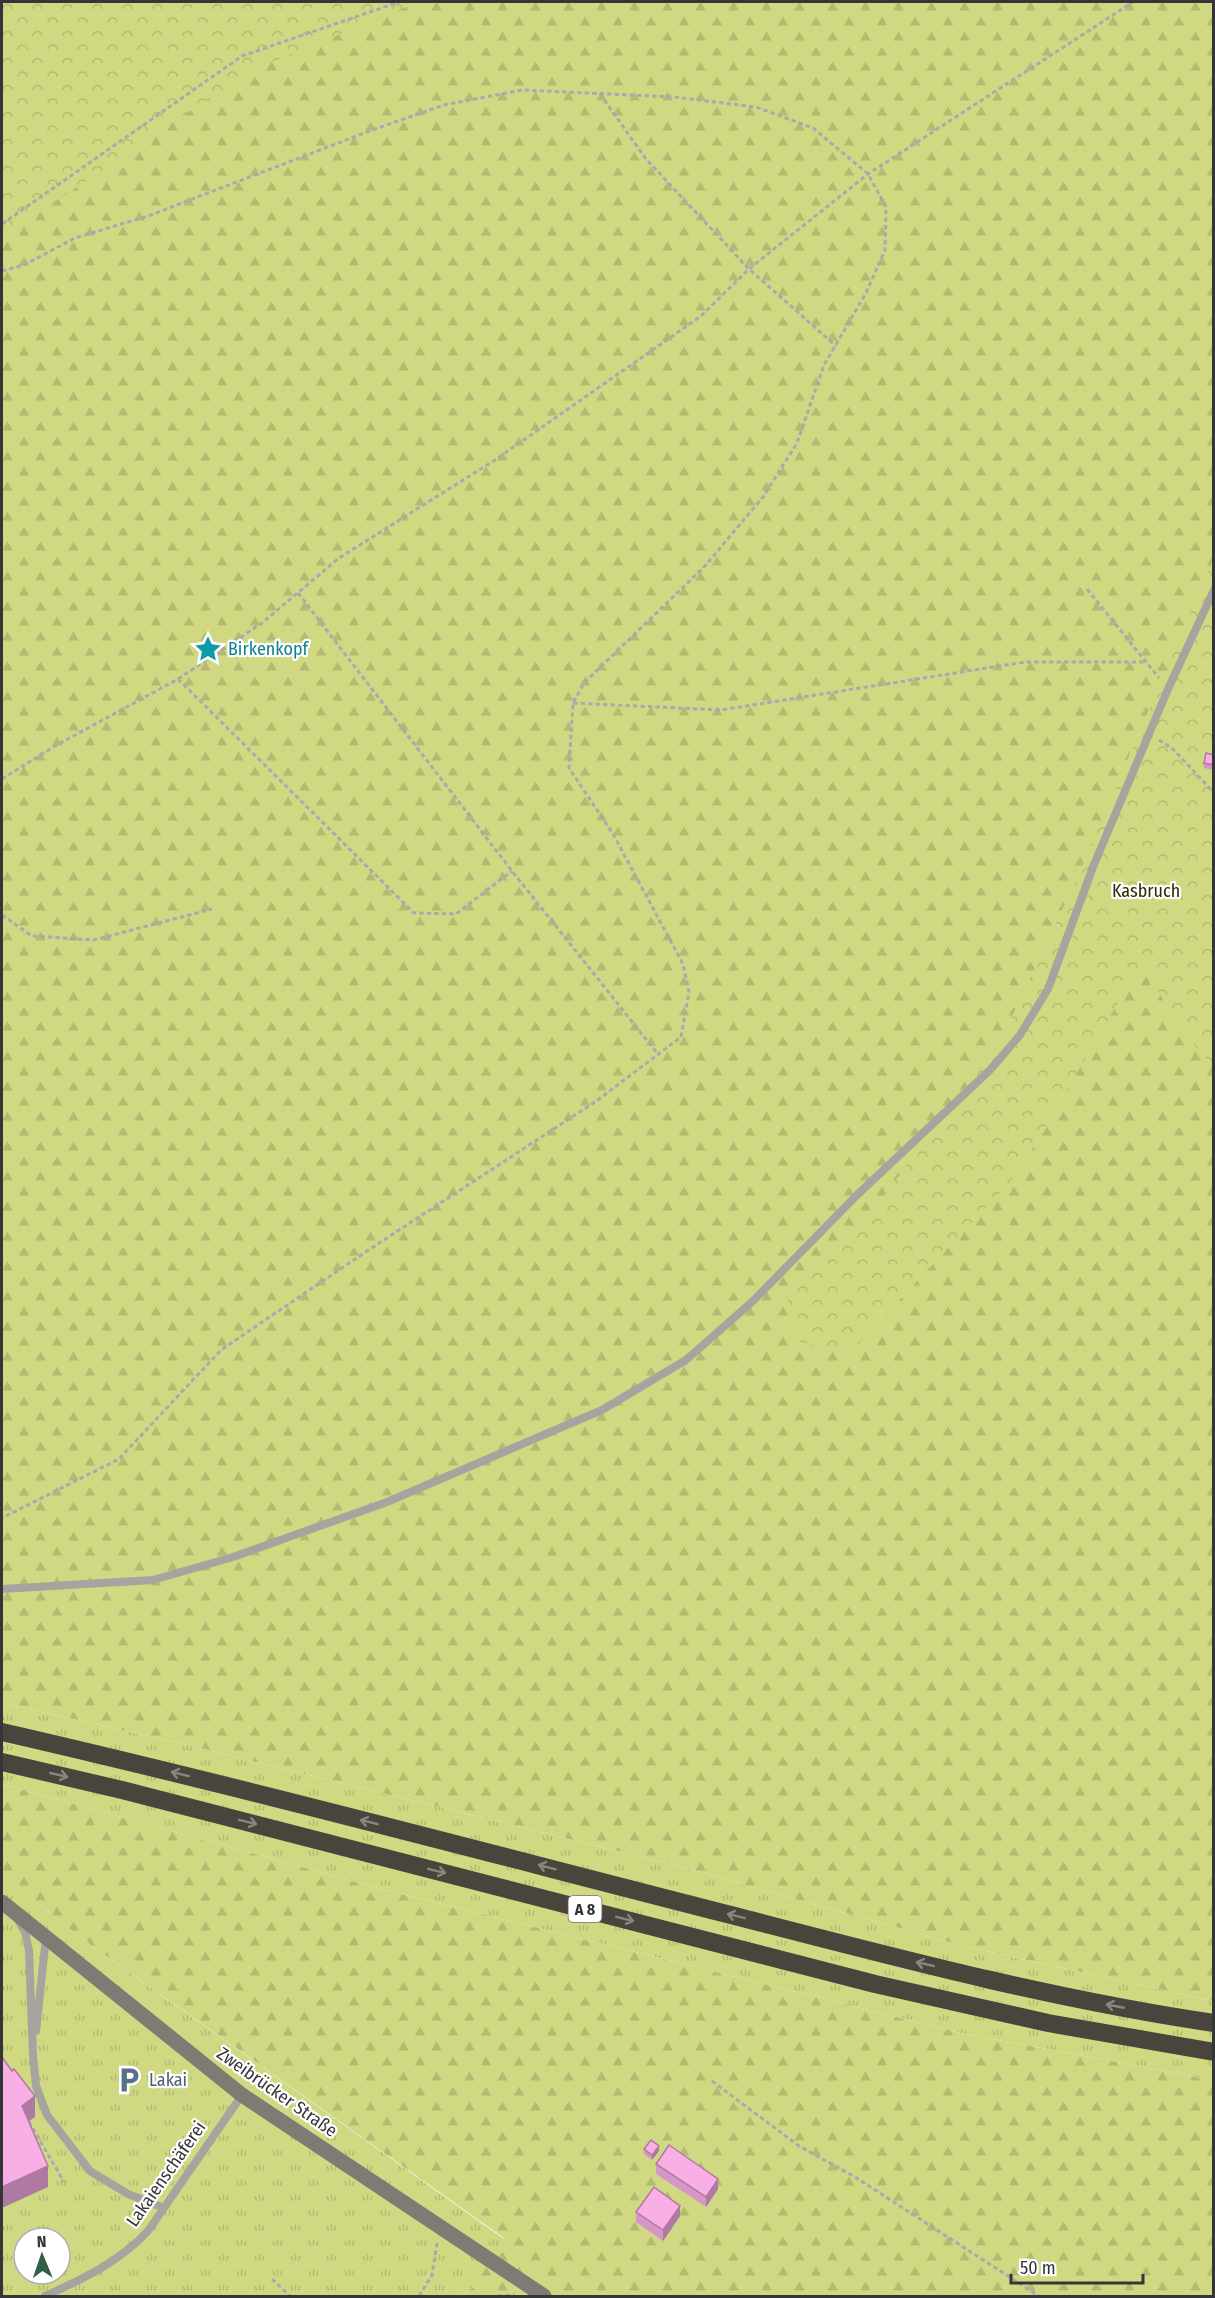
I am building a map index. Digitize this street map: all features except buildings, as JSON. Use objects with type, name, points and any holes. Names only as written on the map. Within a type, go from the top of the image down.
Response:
[{"type":"highway","name":"A 8","points":[[2,1731],[144,1765],[882,1954],[1051,1993],[1214,2023]]},
{"type":"highway","name":"A 8","points":[[2,1762],[122,1790],[875,1984],[1048,2023],[1214,2052]]},
{"type":"main road","name":"Zweibrücker Straße","points":[[7,1906],[242,2095],[544,2296]]},
{"type":"lane","points":[[2,1589],[153,1580],[233,1557],[387,1502],[602,1410],[686,1360],[753,1301],[857,1195],[990,1070],[1020,1035],[1048,989],[1093,867],[1168,689],[1214,590]]},
{"type":"lane","points":[[7,1906],[25,1932],[29,1950],[36,2086],[46,2115],[90,2171],[128,2194],[164,2208]]},
{"type":"lane","points":[[33,2055],[46,1936]]},
{"type":"lane","name":"Lakaienschäferei","points":[[45,2296],[100,2271],[131,2249],[164,2208],[242,2095]]},
{"type":"path","points":[[2,224],[242,56],[396,2]]},
{"type":"path","points":[[2,779],[55,746],[178,679],[262,623],[339,558],[495,460],[701,316],[749,269],[868,174],[1066,43],[1133,2]]},
{"type":"path","points":[[2,271],[24,265],[75,238],[147,216],[444,105],[522,90],[674,97],[756,107],[813,128],[868,174],[885,207],[885,250],[836,347],[824,365],[797,443],[763,497],[705,566],[584,683],[573,703],[569,768],[613,834],[683,964],[689,992],[681,1037],[595,1102],[514,1158],[363,1253],[221,1350],[119,1459],[2,1518]]},
{"type":"path","points":[[600,94],[646,159],[749,269],[836,347]]},
{"type":"path","points":[[1087,590],[1168,689]]},
{"type":"path","points":[[298,593],[512,871],[657,1053]]},
{"type":"path","points":[[573,703],[721,710],[1025,662],[1145,662]]},
{"type":"path","points":[[178,679],[414,913],[456,914],[512,871]]},
{"type":"path","points":[[1149,734],[1173,749],[1214,793]]},
{"type":"path","points":[[2,915],[32,936],[94,940],[212,909]]},
{"type":"path","points":[[712,2081],[799,2146],[855,2177],[1039,2296]]},
{"type":"path","points":[[32,2127],[46,2115]]},
{"type":"path","points":[[29,2122],[64,2182]]},
{"type":"path","points":[[419,2296],[432,2274],[436,2247],[443,2230]]},
{"type":"path","points":[[272,2280],[290,2296]]},
{"type":"green space","points":[[2,2],[418,2],[248,72],[2,237]]},
{"type":"green space","points":[[198,2],[1213,2],[1213,2001],[967,1947],[671,1864],[171,1741],[2,1703],[2,60]]},
{"type":"green space","name":"Kasbruch","points":[[1213,559],[1213,1068],[1170,1014],[1143,960],[1019,1172],[851,1352],[798,1342],[787,1297],[879,1202],[999,1044],[1078,876]]},
{"type":"green space","points":[[2,1703],[171,1741],[671,1864],[967,1947],[1213,2001],[1213,2080],[961,2033],[385,1890],[2,1784]]},
{"type":"green space","points":[[2,1784],[385,1890],[961,2033],[1213,2080],[1213,2296],[459,2296],[475,2286],[504,2238],[81,1938],[2,1874]]},
{"type":"green space","points":[[2,1874],[81,1938],[504,2239],[475,2286],[459,2296],[2,2296]]},
{"type":"place","name":"Birkenkopf","points":[[208,649]]},
{"type":"place","name":"Lakai","points":[[129,2080]]}]
